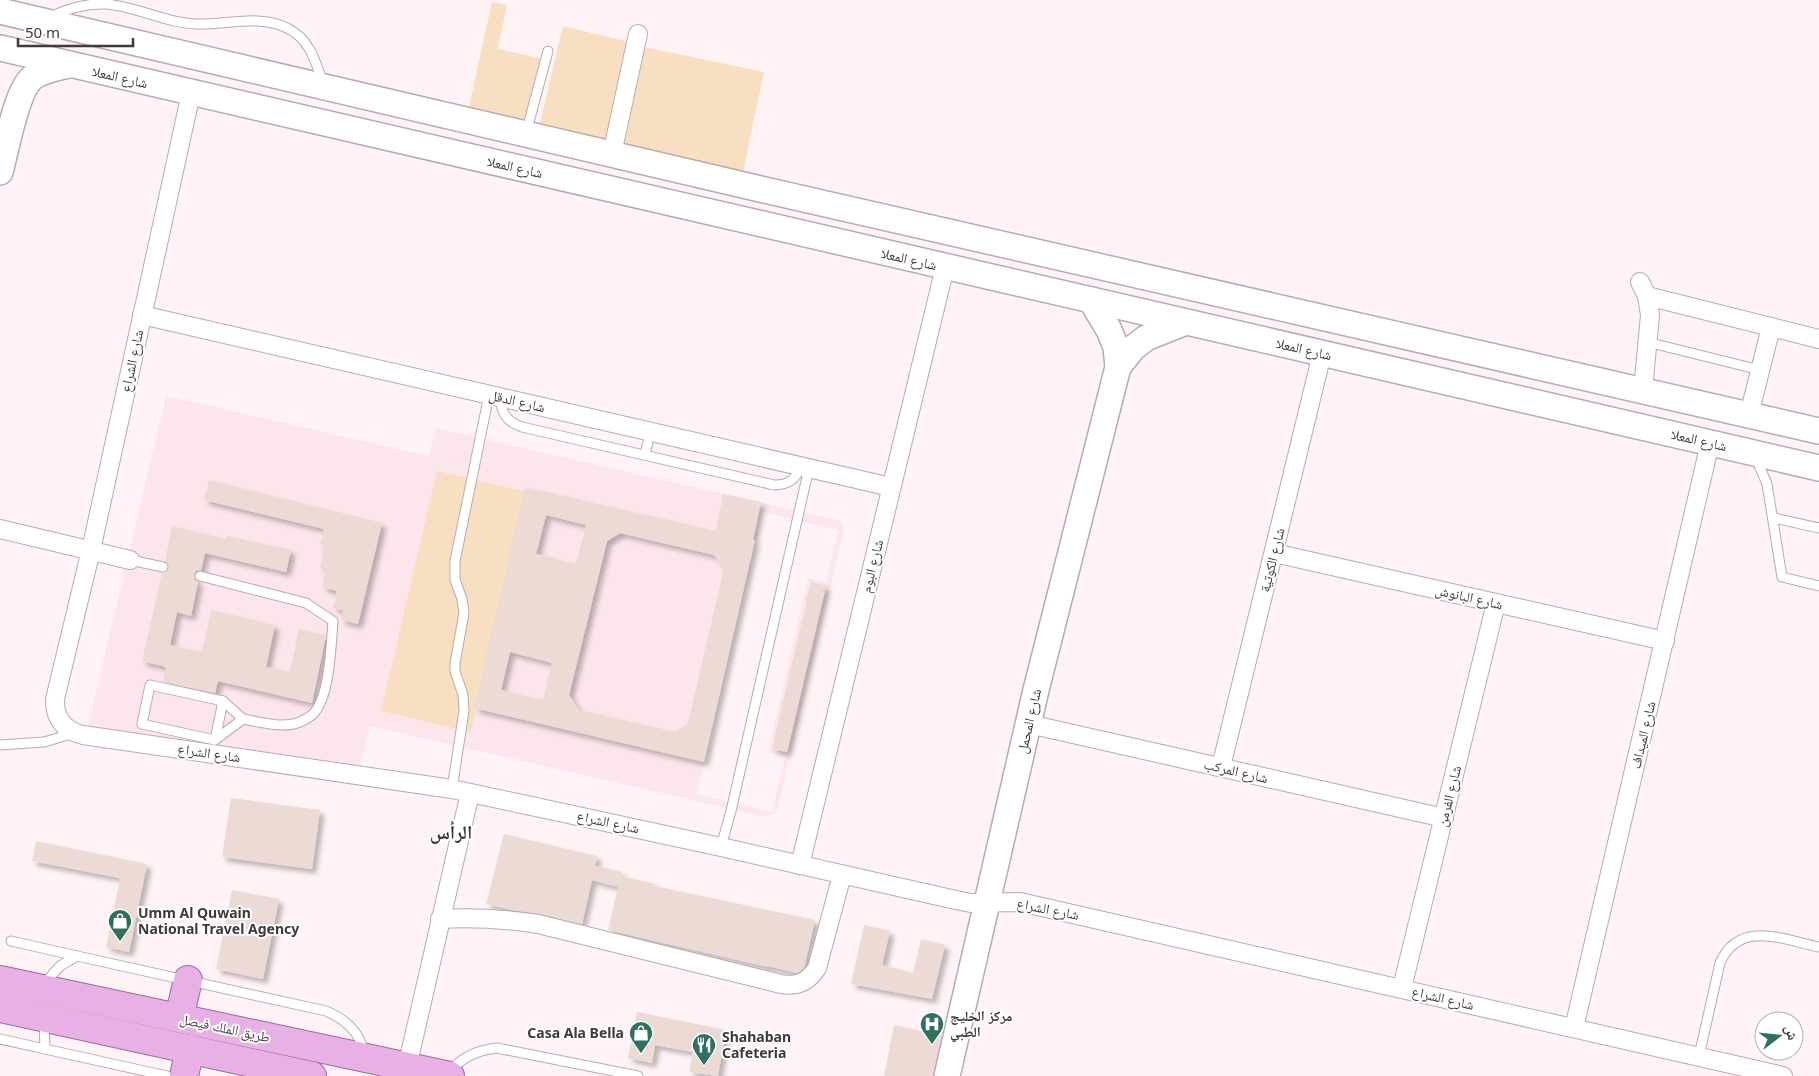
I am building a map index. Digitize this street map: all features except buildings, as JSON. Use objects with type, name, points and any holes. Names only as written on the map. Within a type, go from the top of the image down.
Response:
[{"type":"main road","name":"طريق الملك فيصل","points":[[0,980],[449,1076]]},
{"type":"main road","points":[[179,1018],[188,980]]},
{"type":"main road","name":"طريق الملك فيصل","points":[[0,1008],[312,1076]]},
{"type":"main road","points":[[184,1076],[190,1049]]},
{"type":"street","points":[[0,12],[1819,431]]},
{"type":"street","points":[[612,154],[638,34]]},
{"type":"street","name":"شارع المعلا","points":[[0,48],[1819,468]]},
{"type":"street","points":[[0,172],[21,95],[27,83],[37,74],[70,65]]},
{"type":"street","name":"شارع الشراع","points":[[191,93],[91,550],[55,699],[59,720],[69,730],[76,734],[452,788],[956,900],[971,903],[1020,902],[1699,1056],[1735,1071],[1783,1076]]},
{"type":"street","points":[[332,124],[339,116],[348,113],[530,155],[538,151],[535,136]]},
{"type":"street","name":"شارع البوم","points":[[800,865],[945,267]]},
{"type":"street","points":[[1643,390],[1650,315],[1644,289],[1771,327],[1819,339]]},
{"type":"street","name":"شارع المحمل","points":[[947,1076],[1028,724],[1118,368],[1116,347],[1110,330],[1091,300]]},
{"type":"street","name":"شارع الدقل","points":[[142,315],[891,488]]},
{"type":"street","name":"شارع المحمل","points":[[1118,368],[1133,348],[1146,338],[1186,322]]},
{"type":"street","points":[[1749,415],[1771,327]]},
{"type":"street","name":"شارع الكوتية","points":[[1221,767],[1322,354]]},
{"type":"street","name":"شارع الميداف","points":[[1574,1028],[1710,443]]},
{"type":"street","points":[[0,529],[130,560]]},
{"type":"street","name":"شارع البانوش","points":[[1274,553],[1665,641]]},
{"type":"street","name":"شارع الفرمن","points":[[1402,988],[1496,603]]},
{"type":"street","name":"شارع المركب","points":[[1028,724],[1444,818]]},
{"type":"street","points":[[406,1067],[470,793]]},
{"type":"street","points":[[440,919],[499,918],[538,924],[781,984],[794,985],[808,980],[817,968],[842,875]]},
{"type":"lane","points":[[41,21],[75,7],[104,4],[119,6],[182,23],[214,24],[258,21],[278,24],[296,33],[304,41],[315,60],[324,86]]},
{"type":"lane","points":[[535,136],[548,51]]},
{"type":"lane","points":[[1647,342],[1760,370]]},
{"type":"lane","points":[[494,396],[505,416],[515,425],[774,485],[793,480],[804,468]]},
{"type":"lane","points":[[452,788],[464,711],[463,695],[455,663],[464,613],[456,580],[455,561],[494,396]]},
{"type":"lane","points":[[645,455],[650,432]]},
{"type":"lane","points":[[1754,453],[1767,484],[1782,577],[1819,586]]},
{"type":"lane","points":[[721,847],[731,811],[804,468]]},
{"type":"lane","points":[[1774,518],[1819,528]]},
{"type":"lane","points":[[130,560],[163,567]]},
{"type":"lane","points":[[200,576],[306,603],[333,621],[330,665],[321,701],[313,715],[299,722],[284,725],[242,719],[223,701],[150,685],[142,724],[215,740]]},
{"type":"lane","points":[[215,740],[223,701]]},
{"type":"lane","points":[[215,740],[242,719]]},
{"type":"lane","points":[[0,745],[44,742],[76,734]]},
{"type":"lane","points":[[1699,1056],[1720,963],[1735,942],[1742,938],[1759,935],[1819,947]]},
{"type":"lane","points":[[11,941],[326,1011],[336,1015],[353,1028],[366,1058]]},
{"type":"lane","points":[[41,988],[52,972],[77,956]]},
{"type":"lane","points":[[44,1018],[45,1049]]},
{"type":"lane","points":[[0,1040],[167,1076]]},
{"type":"lane","points":[[449,1076],[454,1067],[469,1055],[497,1048],[638,1076]]},
{"type":"shaded area","points":[[492,2],[507,5],[498,49],[540,58],[526,120],[469,107]]},
{"type":"shaded area","points":[[563,26],[629,42],[607,139],[540,123]]},
{"type":"shaded area","points":[[644,47],[764,72],[743,172],[623,147]]},
{"type":"shaded area","points":[[166,396],[429,456],[436,428],[840,521],[844,529],[777,812],[766,817],[370,726],[360,766],[87,730]],"holes":[[[763,512],[838,530],[826,582],[808,578],[768,752],[785,757],[772,812],[697,794]]]},
{"type":"shaded area","points":[[437,471],[527,492],[471,732],[381,711]]},
{"type":"place","name":"Umm Al Quwain National Travel Agency","points":[[120,942]]},
{"type":"place","name":"مركز الخليج الطبي","points":[[932,1045]]},
{"type":"place","name":"Casa Ala Bella","points":[[641,1054]]},
{"type":"place","name":"Shahaban Cafeteria","points":[[704,1066]]},
{"type":"district","name":"الرأس","points":[[451,832]]}]
